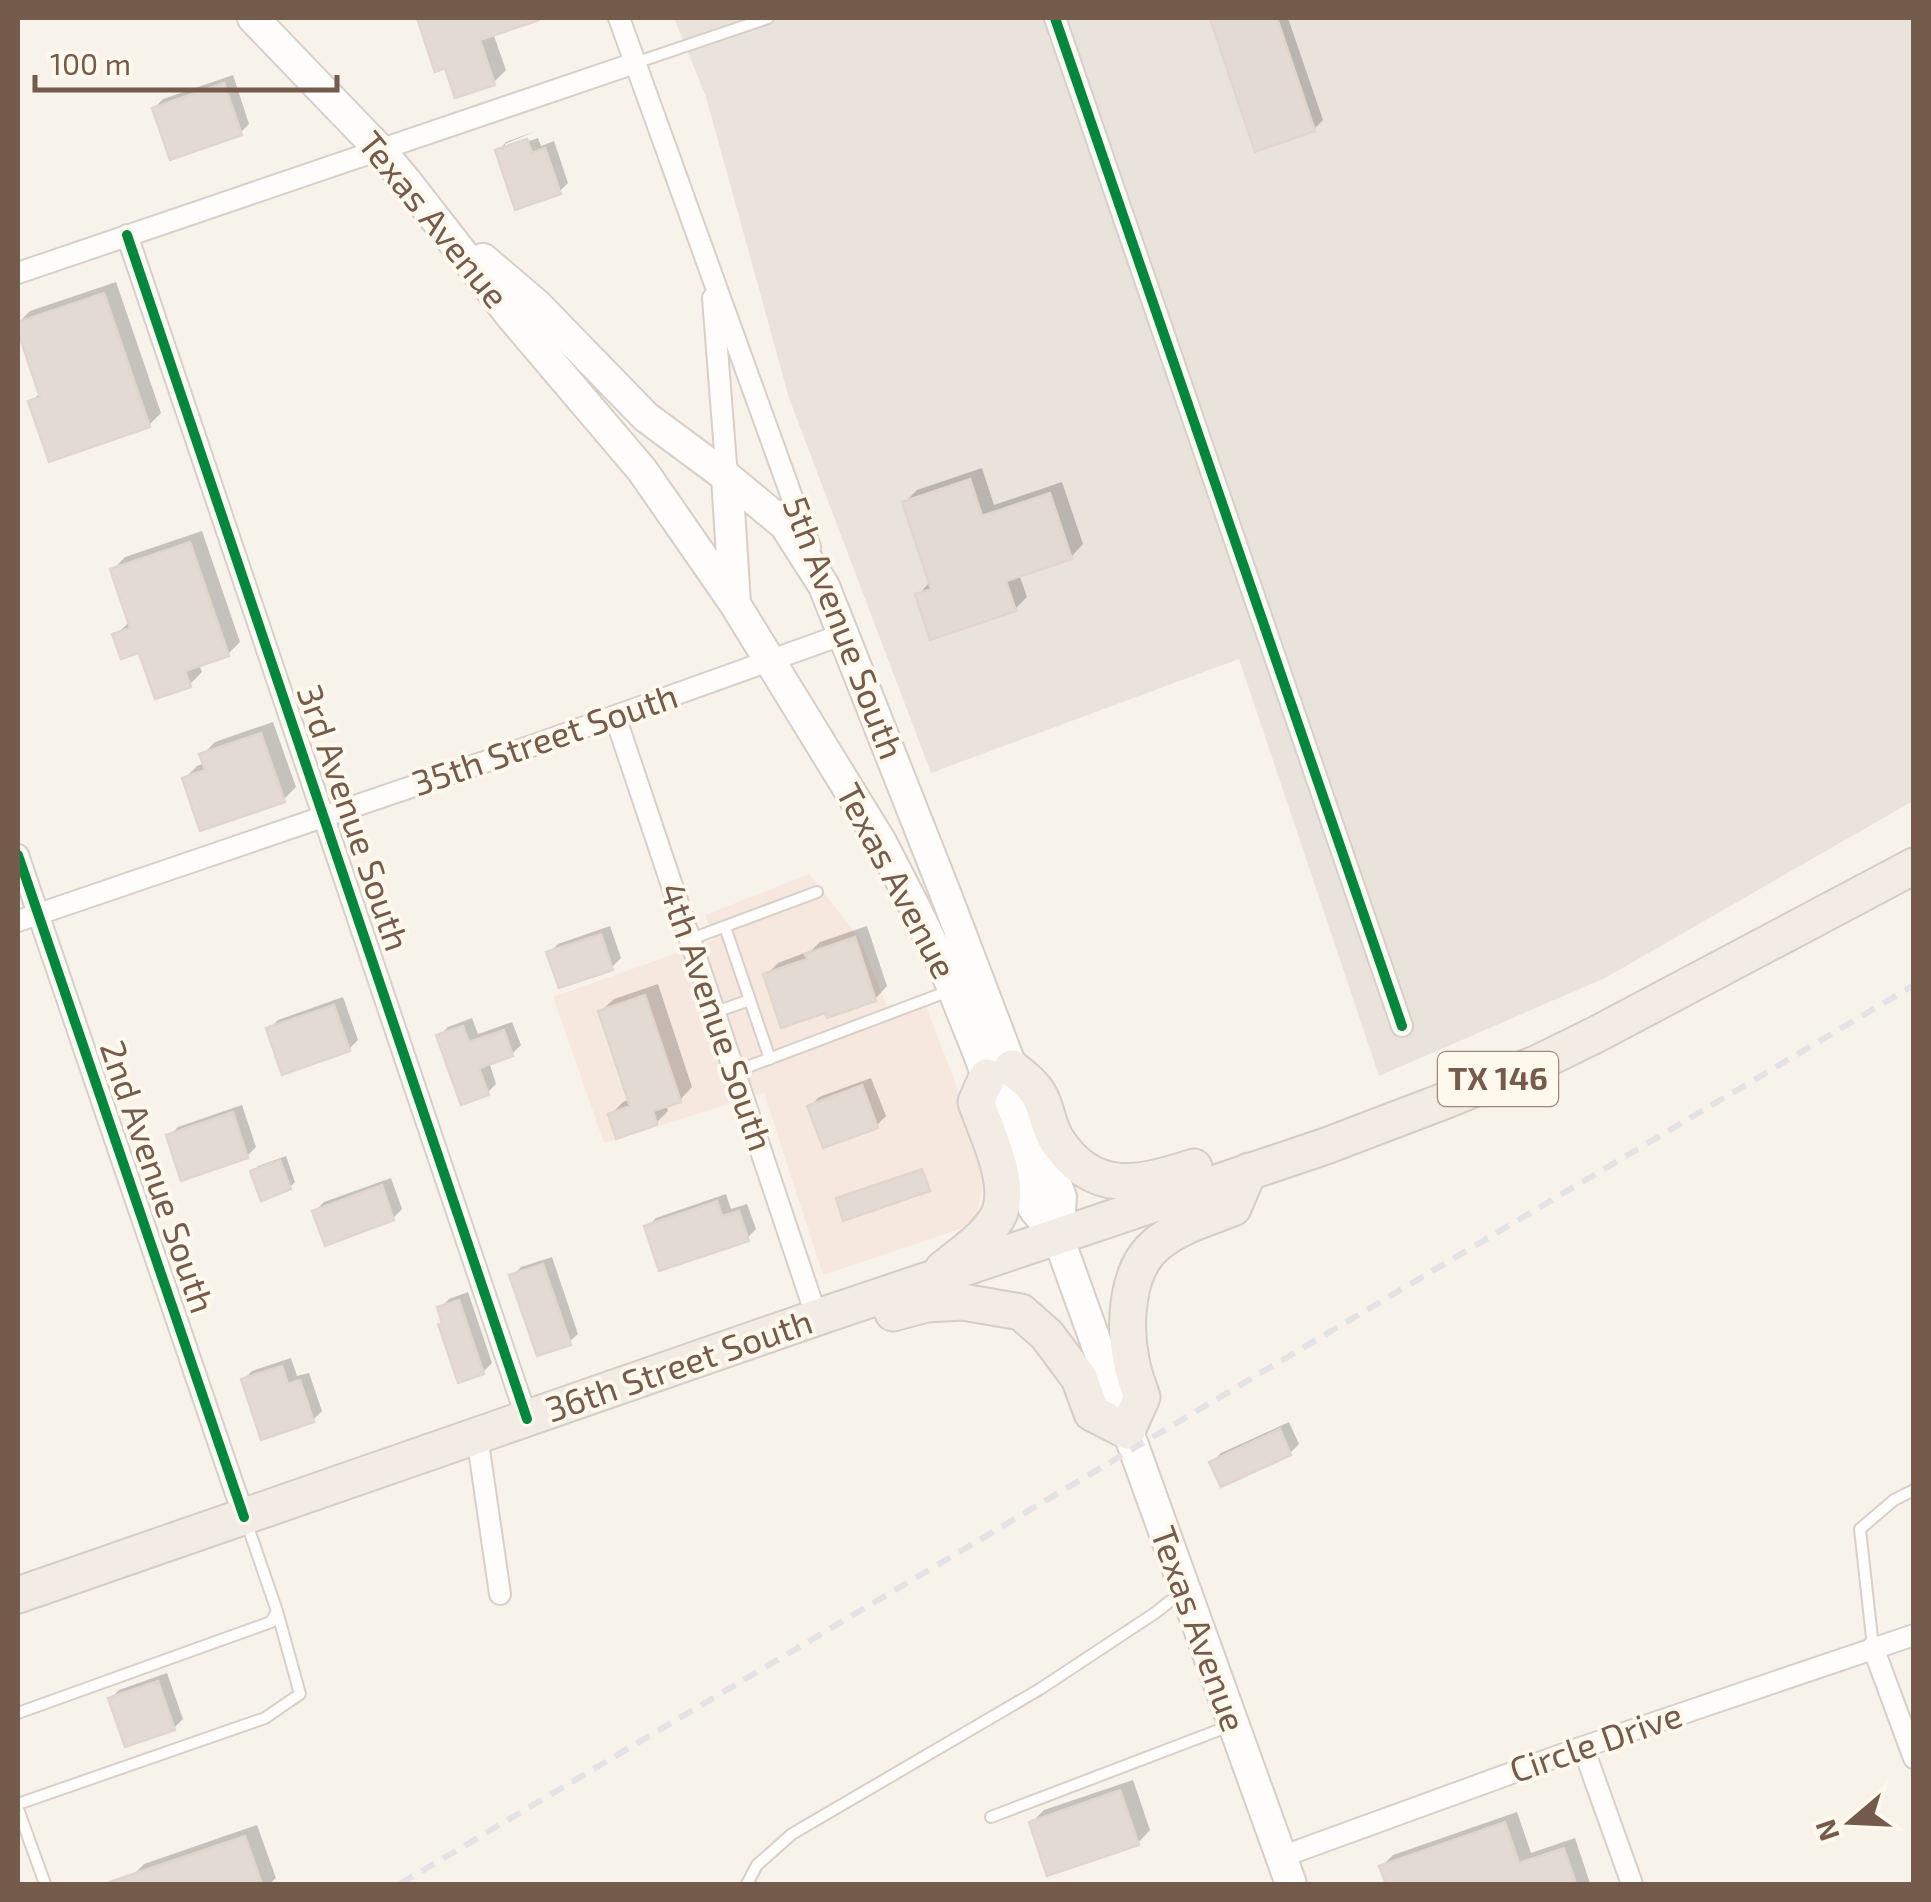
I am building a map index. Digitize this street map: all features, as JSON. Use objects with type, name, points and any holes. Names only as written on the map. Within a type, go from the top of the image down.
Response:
[{"type":"highway","name":"TX 146","points":[[1058,1237],[1444,1101],[1538,1062],[1914,866]]},
{"type":"highway","points":[[999,1073],[1037,1090],[1055,1136],[1077,1164],[1102,1178],[1129,1184],[1194,1167],[1355,1110],[1444,1101]]},
{"type":"highway","name":"TX 146","points":[[930,1280],[997,1220],[1005,1194],[976,1102],[999,1073]]},
{"type":"highway","points":[[748,1342],[797,1347],[926,1304],[963,1302],[1021,1312],[1047,1335],[1079,1378],[1092,1414],[1127,1431],[1142,1397],[1131,1363],[1128,1333],[1137,1271],[1153,1247],[1178,1229],[1233,1208],[1248,1172]]},
{"type":"highway","name":"36th Street South","points":[[18,1595],[1058,1237]]},
{"type":"main road","name":"Texas Avenue","points":[[253,18],[380,150],[512,317],[642,470],[735,604],[880,842],[999,1073]]},
{"type":"main road","points":[[439,222],[537,305],[646,417],[785,525],[824,586]]},
{"type":"main road","points":[[726,477],[735,604]]},
{"type":"main road","name":"5th Avenue South","points":[[824,586],[999,1073],[1061,1197],[1058,1237]]},
{"type":"main road","name":"Texas Avenue","points":[[1058,1237],[1286,1871]]},
{"type":"street","name":"5th Avenue South","points":[[619,18],[824,586]]},
{"type":"street","points":[[1055,18],[1402,1026]]},
{"type":"street","points":[[18,272],[635,63]]},
{"type":"street","name":"3rd Avenue South","points":[[127,235],[527,1419]]},
{"type":"street","points":[[712,271],[726,477]]},
{"type":"street","name":"35th Street South","points":[[28,918],[844,634]]},
{"type":"street","name":"4th Avenue South","points":[[615,716],[817,1318]]},
{"type":"street","name":"2nd Avenue South","points":[[18,856],[28,918],[244,1516]]},
{"type":"street","points":[[477,1436],[500,1594]]},
{"type":"street","name":"Circle Drive","points":[[1286,1871],[1583,1747],[1914,1635]]},
{"type":"street","points":[[1873,1647],[1914,1758]]},
{"type":"street","points":[[1583,1747],[1632,1884]]},
{"type":"lane","points":[[635,63],[768,18]]},
{"type":"lane","points":[[690,940],[816,892]]},
{"type":"lane","points":[[725,928],[770,1058]]},
{"type":"lane","points":[[734,1072],[953,990]]},
{"type":"lane","points":[[714,1012],[750,1000]]},
{"type":"lane","points":[[1873,1647],[1860,1529],[1894,1500],[1914,1490]]},
{"type":"lane","points":[[44,1884],[18,1806],[265,1718],[300,1694],[244,1516]]},
{"type":"lane","points":[[747,1884],[756,1865],[792,1834],[1040,1689],[1155,1614],[1184,1590]]},
{"type":"lane","points":[[18,1713],[271,1622],[277,1612]]},
{"type":"lane","points":[[991,1817],[1233,1724]]},
{"type":"shaded area","points":[[674,18],[1913,18],[1913,801],[1605,978],[1379,1076],[1239,659],[931,773],[789,398],[706,97]]},
{"type":"shaded area","points":[[809,874],[860,939],[888,1008],[921,993],[987,1166],[975,1224],[823,1275],[764,1093],[604,1143],[553,997],[714,940],[705,915]]},
{"type":"building","points":[[417,18],[539,20],[480,40],[495,85],[455,98],[445,68],[435,72]]},
{"type":"building","points":[[1210,18],[1277,18],[1315,131],[1255,152]]},
{"type":"building","points":[[224,83],[242,135],[170,160],[152,108]]},
{"type":"building","points":[[527,139],[532,153],[545,148],[561,194],[515,210],[495,150]]},
{"type":"building","points":[[104,293],[150,427],[49,462],[28,401],[40,397],[18,322]]},
{"type":"building","points":[[970,479],[982,516],[1050,493],[1072,559],[1006,581],[1016,611],[930,640],[915,594],[931,589],[902,502]]},
{"type":"building","points":[[190,542],[229,656],[185,671],[191,687],[155,699],[139,653],[121,659],[112,634],[130,628],[110,569]]},
{"type":"building","points":[[261,733],[285,802],[200,831],[182,778],[205,770],[199,754]]},
{"type":"building","points":[[601,934],[613,970],[559,988],[546,952]]},
{"type":"building","points":[[855,937],[876,1001],[781,1028],[763,974]]},
{"type":"building","points":[[645,995],[681,1102],[653,1111],[657,1125],[616,1139],[608,1114],[630,1106],[598,1011]]},
{"type":"building","points":[[334,1005],[350,1051],[282,1075],[266,1028]]},
{"type":"building","points":[[463,1026],[469,1042],[504,1030],[513,1056],[479,1068],[489,1095],[461,1105],[436,1035]]},
{"type":"building","points":[[862,1085],[878,1128],[823,1148],[807,1106]]},
{"type":"building","points":[[233,1112],[248,1158],[181,1181],[166,1135]]},
{"type":"building","points":[[280,1160],[291,1189],[261,1201],[250,1171]]},
{"type":"building","points":[[922,1169],[930,1191],[843,1221],[836,1198]]},
{"type":"building","points":[[382,1185],[394,1220],[325,1246],[312,1211]]},
{"type":"building","points":[[717,1201],[722,1216],[739,1211],[749,1241],[659,1271],[644,1226]]},
{"type":"building","points":[[543,1264],[571,1345],[537,1356],[509,1275]]},
{"type":"building","points":[[459,1300],[484,1374],[458,1383],[438,1324],[442,1323],[437,1307]]},
{"type":"building","points":[[282,1366],[288,1384],[300,1380],[314,1422],[261,1440],[241,1379]]},
{"type":"building","points":[[1280,1429],[1291,1455],[1221,1487],[1209,1462]]},
{"type":"building","points":[[158,1681],[175,1730],[125,1747],[108,1698]]},
{"type":"building","points":[[1120,1790],[1139,1845],[1047,1876],[1029,1822]]},
{"type":"building","points":[[1505,1822],[1519,1863],[1564,1848],[1576,1884],[1386,1884],[1379,1866]]},
{"type":"building","points":[[245,1836],[262,1884],[110,1884],[110,1882]]},
{"type":"railway","points":[[400,1884],[1914,985]]},
{"type":"cycle path","points":[[1055,18],[1402,1026]]},
{"type":"cycle path","points":[[127,235],[527,1419]]},
{"type":"cycle path","points":[[18,855],[244,1517]]}]
